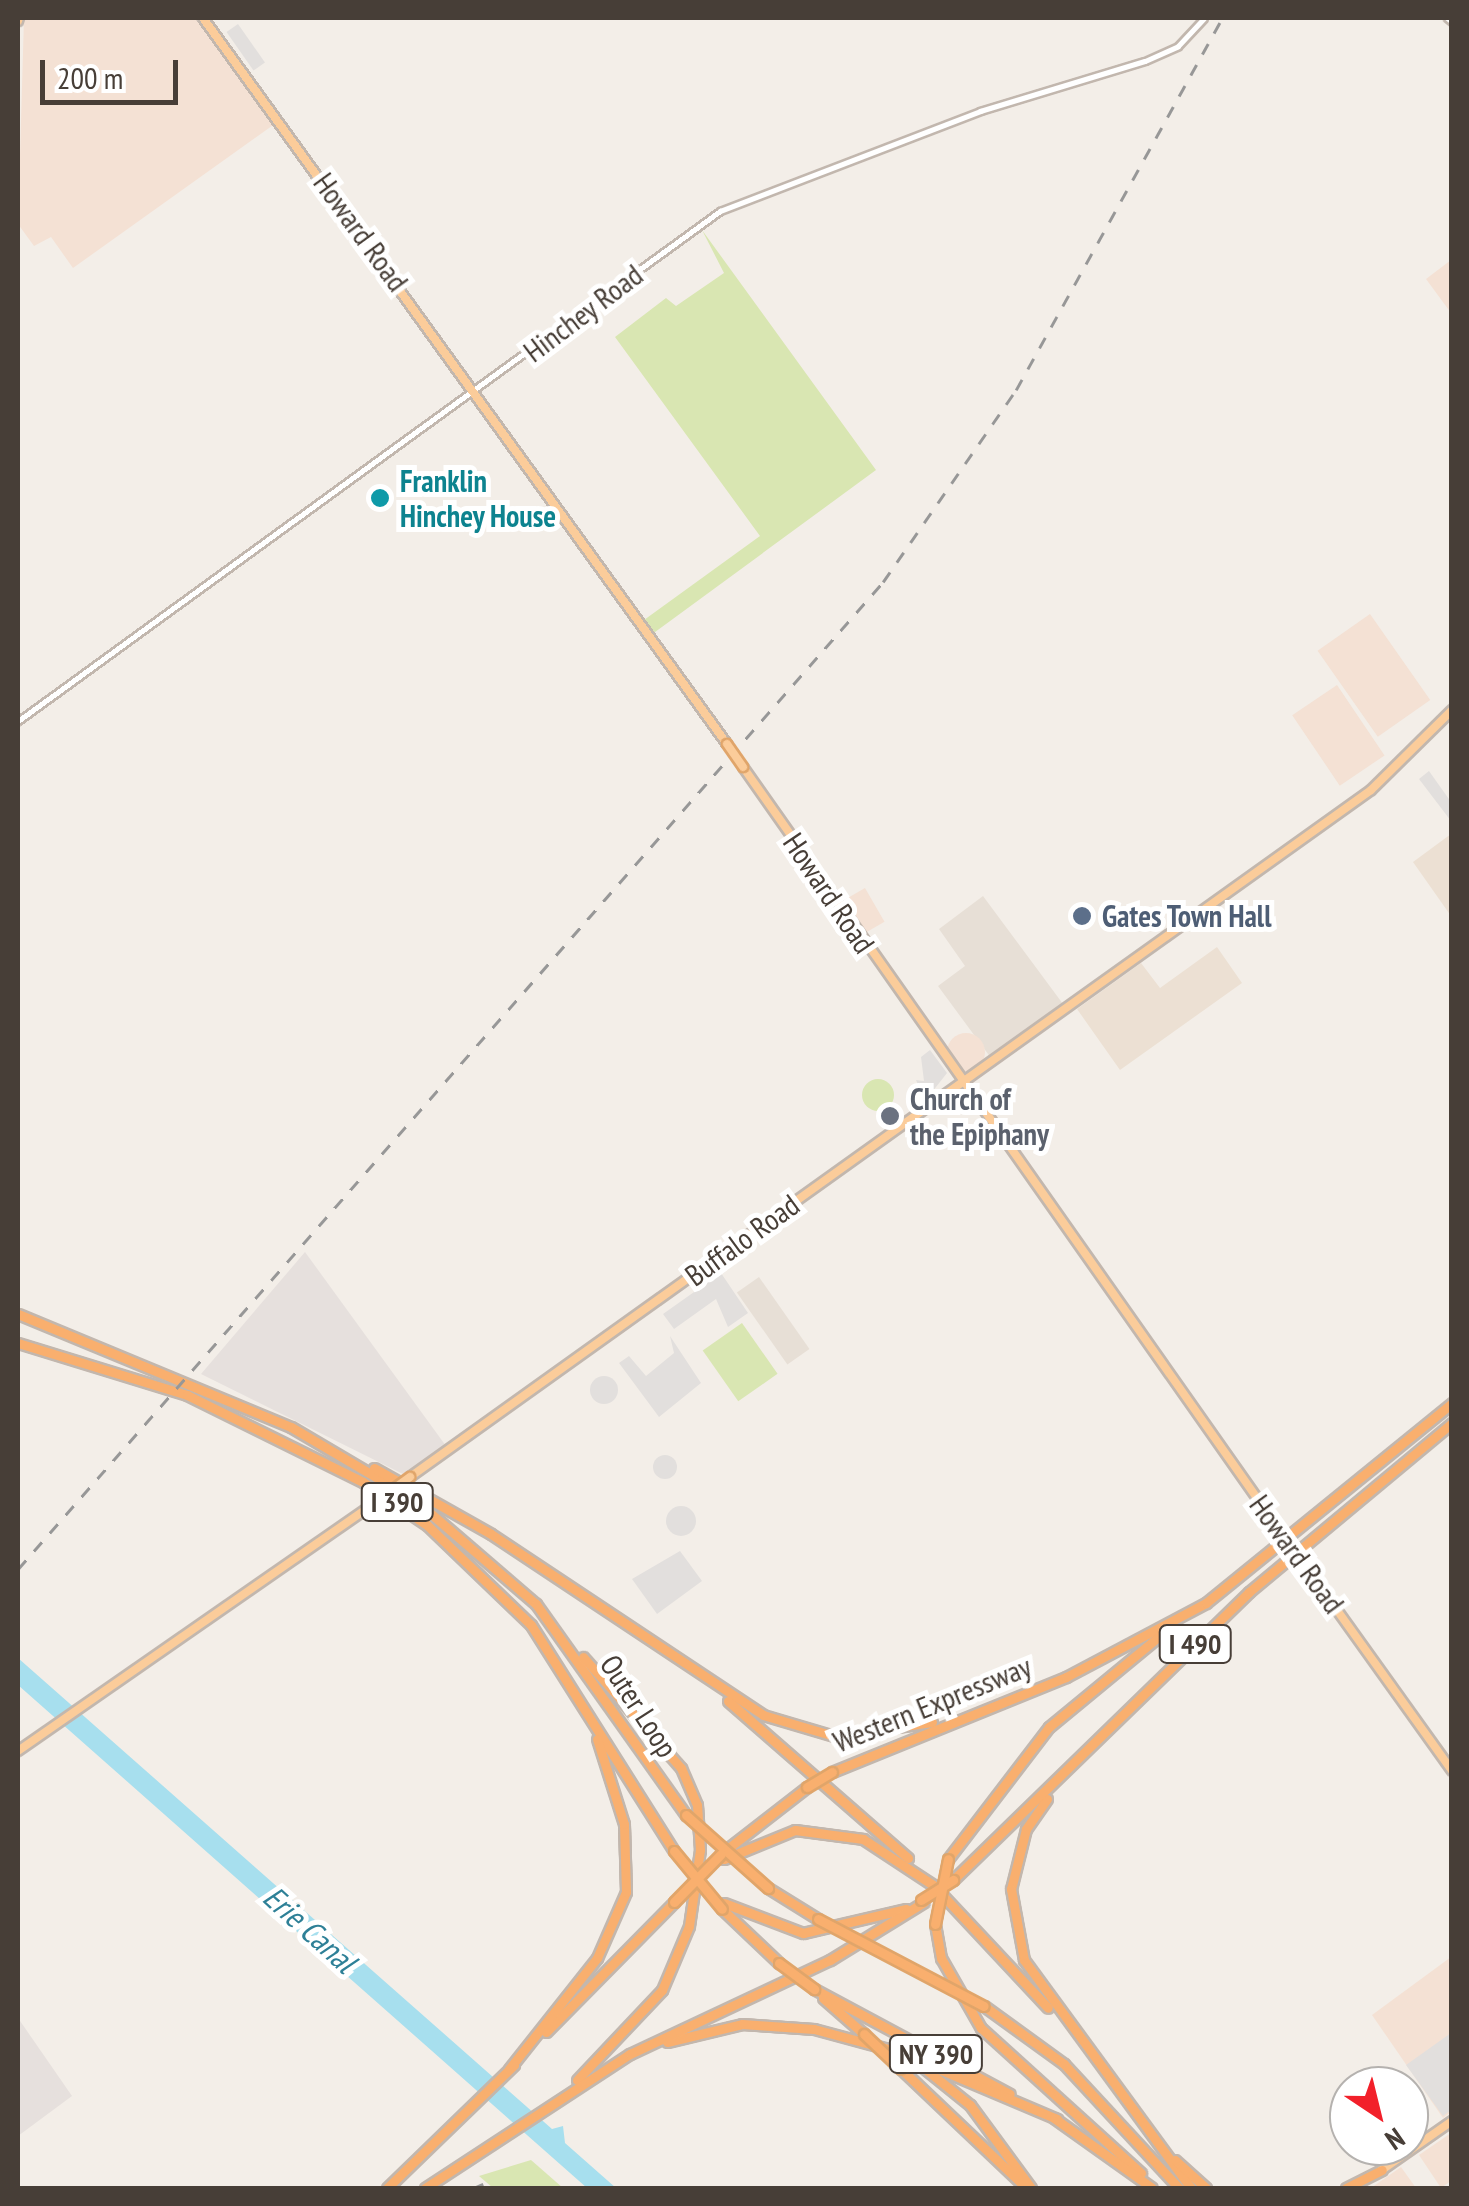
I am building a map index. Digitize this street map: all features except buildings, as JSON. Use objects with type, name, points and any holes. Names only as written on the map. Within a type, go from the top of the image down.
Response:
[{"type":"highway","name":"Outer Loop","points":[[18,1314],[184,1378],[363,1464],[489,1558],[563,1638],[686,1814],[768,1888],[818,1919],[984,2006],[1064,2064],[1179,2188]]},
{"type":"highway","name":"Outer Loop","points":[[18,1343],[187,1395],[396,1502],[507,1598],[582,1704],[674,1851],[723,1906]]},
{"type":"highway","name":"Western Expressway","points":[[387,2188],[472,2108],[722,1856],[807,1787],[832,1772],[992,1704],[1206,1603],[1452,1403]]},
{"type":"highway","name":"I 490","points":[[425,2188],[605,2070],[830,1960],[952,1880],[1250,1592],[1452,1424]]},
{"type":"highway","points":[[363,1464],[492,1534],[763,1716],[834,1736],[898,1731],[992,1704]]},
{"type":"highway","points":[[1155,2188],[980,2028],[951,1981],[935,1924],[948,1859],[1049,1727],[1206,1603]]},
{"type":"highway","points":[[548,2104],[615,2048],[662,1990],[689,1926],[700,1850],[698,1805],[682,1768],[563,1638]]},
{"type":"highway","points":[[695,1673],[918,1871],[1074,2036]]},
{"type":"highway","points":[[510,2069],[597,1958],[626,1892],[624,1824],[582,1704]]},
{"type":"highway","points":[[1077,1762],[1026,1829],[1010,1910],[1024,1960],[1074,2036],[1191,2188]]},
{"type":"highway","points":[[722,1856],[768,1836],[818,1829],[863,1839],[918,1871]]},
{"type":"highway","points":[[723,1906],[803,1932],[861,1926],[922,1901]]},
{"type":"highway","name":"NY 390","points":[[723,1906],[779,1963],[814,1989],[1057,2119],[1155,2188]]},
{"type":"highway","points":[[814,1989],[1028,2188]]},
{"type":"highway","points":[[605,2070],[683,2036],[742,2024],[814,2029],[891,2050],[1057,2119]]},
{"type":"highway","points":[[891,2050],[970,2105],[1028,2188]]},
{"type":"highway","points":[[1153,2139],[1206,2188]]},
{"type":"highway","points":[[1346,2188],[1382,2170]]},
{"type":"main road","name":"Howard Road","points":[[203,18],[477,391],[960,1082],[1452,1771]]},
{"type":"main road","name":"Buffalo Road","points":[[18,1751],[410,1478],[1370,790],[1452,710]]},
{"type":"main road","points":[[1355,2188],[1452,2122]]},
{"type":"street","name":"Hinchey Road","points":[[18,721],[735,203],[1155,58],[1204,18]]},
{"type":"shaded area","points":[[24,18],[196,18],[276,123],[73,268],[51,237],[34,246],[18,224]]},
{"type":"shaded area","points":[[238,24],[265,63],[253,71],[227,32]]},
{"type":"shaded area","points":[[1451,260],[1451,313],[1426,279]]},
{"type":"shaded area","points":[[1370,614],[1430,700],[1378,737],[1318,651]]},
{"type":"shaded area","points":[[1337,685],[1385,755],[1340,786],[1292,715]]},
{"type":"shaded area","points":[[1429,771],[1451,802],[1451,821],[1419,779]]},
{"type":"shaded area","points":[[1451,834],[1451,916],[1413,862]]},
{"type":"shaded area","points":[[865,888],[884,922],[861,935],[842,902]]},
{"type":"shaded area","points":[[983,896],[1063,1004],[991,1058],[938,986],[965,966],[939,929]]},
{"type":"shaded area","points":[[1217,947],[1242,983],[1120,1070],[1077,1009],[1141,963],[1160,988]]},
{"type":"shaded area","points":[[966,1033],[980,1038],[985,1052],[980,1066],[966,1071],[952,1066],[947,1052],[952,1038]]},
{"type":"shaded area","points":[[930,1050],[947,1073],[925,1101],[916,1080],[924,1081],[921,1057]]},
{"type":"shaded area","points":[[305,1252],[446,1446],[405,1475],[201,1374]]},
{"type":"shaded area","points":[[721,1273],[748,1313],[728,1327],[716,1299],[674,1329],[663,1314]]},
{"type":"shaded area","points":[[759,1277],[809,1349],[787,1365],[737,1292]]},
{"type":"shaded area","points":[[670,1336],[701,1383],[659,1417],[619,1363],[629,1356],[646,1376],[674,1353]]},
{"type":"shaded area","points":[[604,1376],[614,1380],[618,1390],[614,1400],[604,1404],[594,1400],[590,1390],[594,1380]]},
{"type":"shaded area","points":[[665,1455],[674,1458],[674,1476],[665,1479],[656,1476],[653,1467],[656,1458]]},
{"type":"shaded area","points":[[681,1506],[692,1510],[696,1521],[692,1532],[681,1536],[670,1532],[666,1521],[670,1510]]},
{"type":"shaded area","points":[[680,1551],[702,1581],[657,1614],[632,1579]]},
{"type":"shaded area","points":[[1451,1957],[1451,2112],[1443,2118],[1429,2098],[1429,2066],[1407,2066],[1372,2015]]},
{"type":"shaded area","points":[[18,2018],[72,2096],[18,2136]]},
{"type":"shaded area","points":[[1451,2033],[1451,2110],[1443,2116],[1429,2097],[1429,2066],[1406,2065]]},
{"type":"shaded area","points":[[1451,2133],[1451,2181],[1441,2188],[1426,2166],[1429,2148]]},
{"type":"shaded area","points":[[1401,2167],[1416,2188],[1371,2188]]},
{"type":"green space","points":[[702,230],[876,470],[651,635],[644,620],[760,536],[615,337],[666,298],[676,306],[724,273]]},
{"type":"green space","points":[[878,1079],[889,1084],[894,1095],[889,1106],[878,1111],[867,1106],[862,1095],[867,1084]]},
{"type":"green space","points":[[742,1323],[778,1374],[738,1401],[703,1351]]},
{"type":"green space","points":[[531,2160],[563,2188],[493,2188],[479,2176]]},
{"type":"water","name":"Erie Canal","points":[[18,1658],[552,2129],[563,2126],[565,2143],[616,2188],[587,2188],[18,1685]]},
{"type":"railway","points":[[18,1569],[883,582],[1016,390],[1222,18]]},
{"type":"railway","points":[[474,2188],[483,2184]]},
{"type":"place","name":"Franklin Hinchey House","points":[[380,498]]},
{"type":"place","name":"Gates Town Hall","points":[[1082,916]]},
{"type":"place","name":"Church of the Epiphany","points":[[890,1116]]}]
